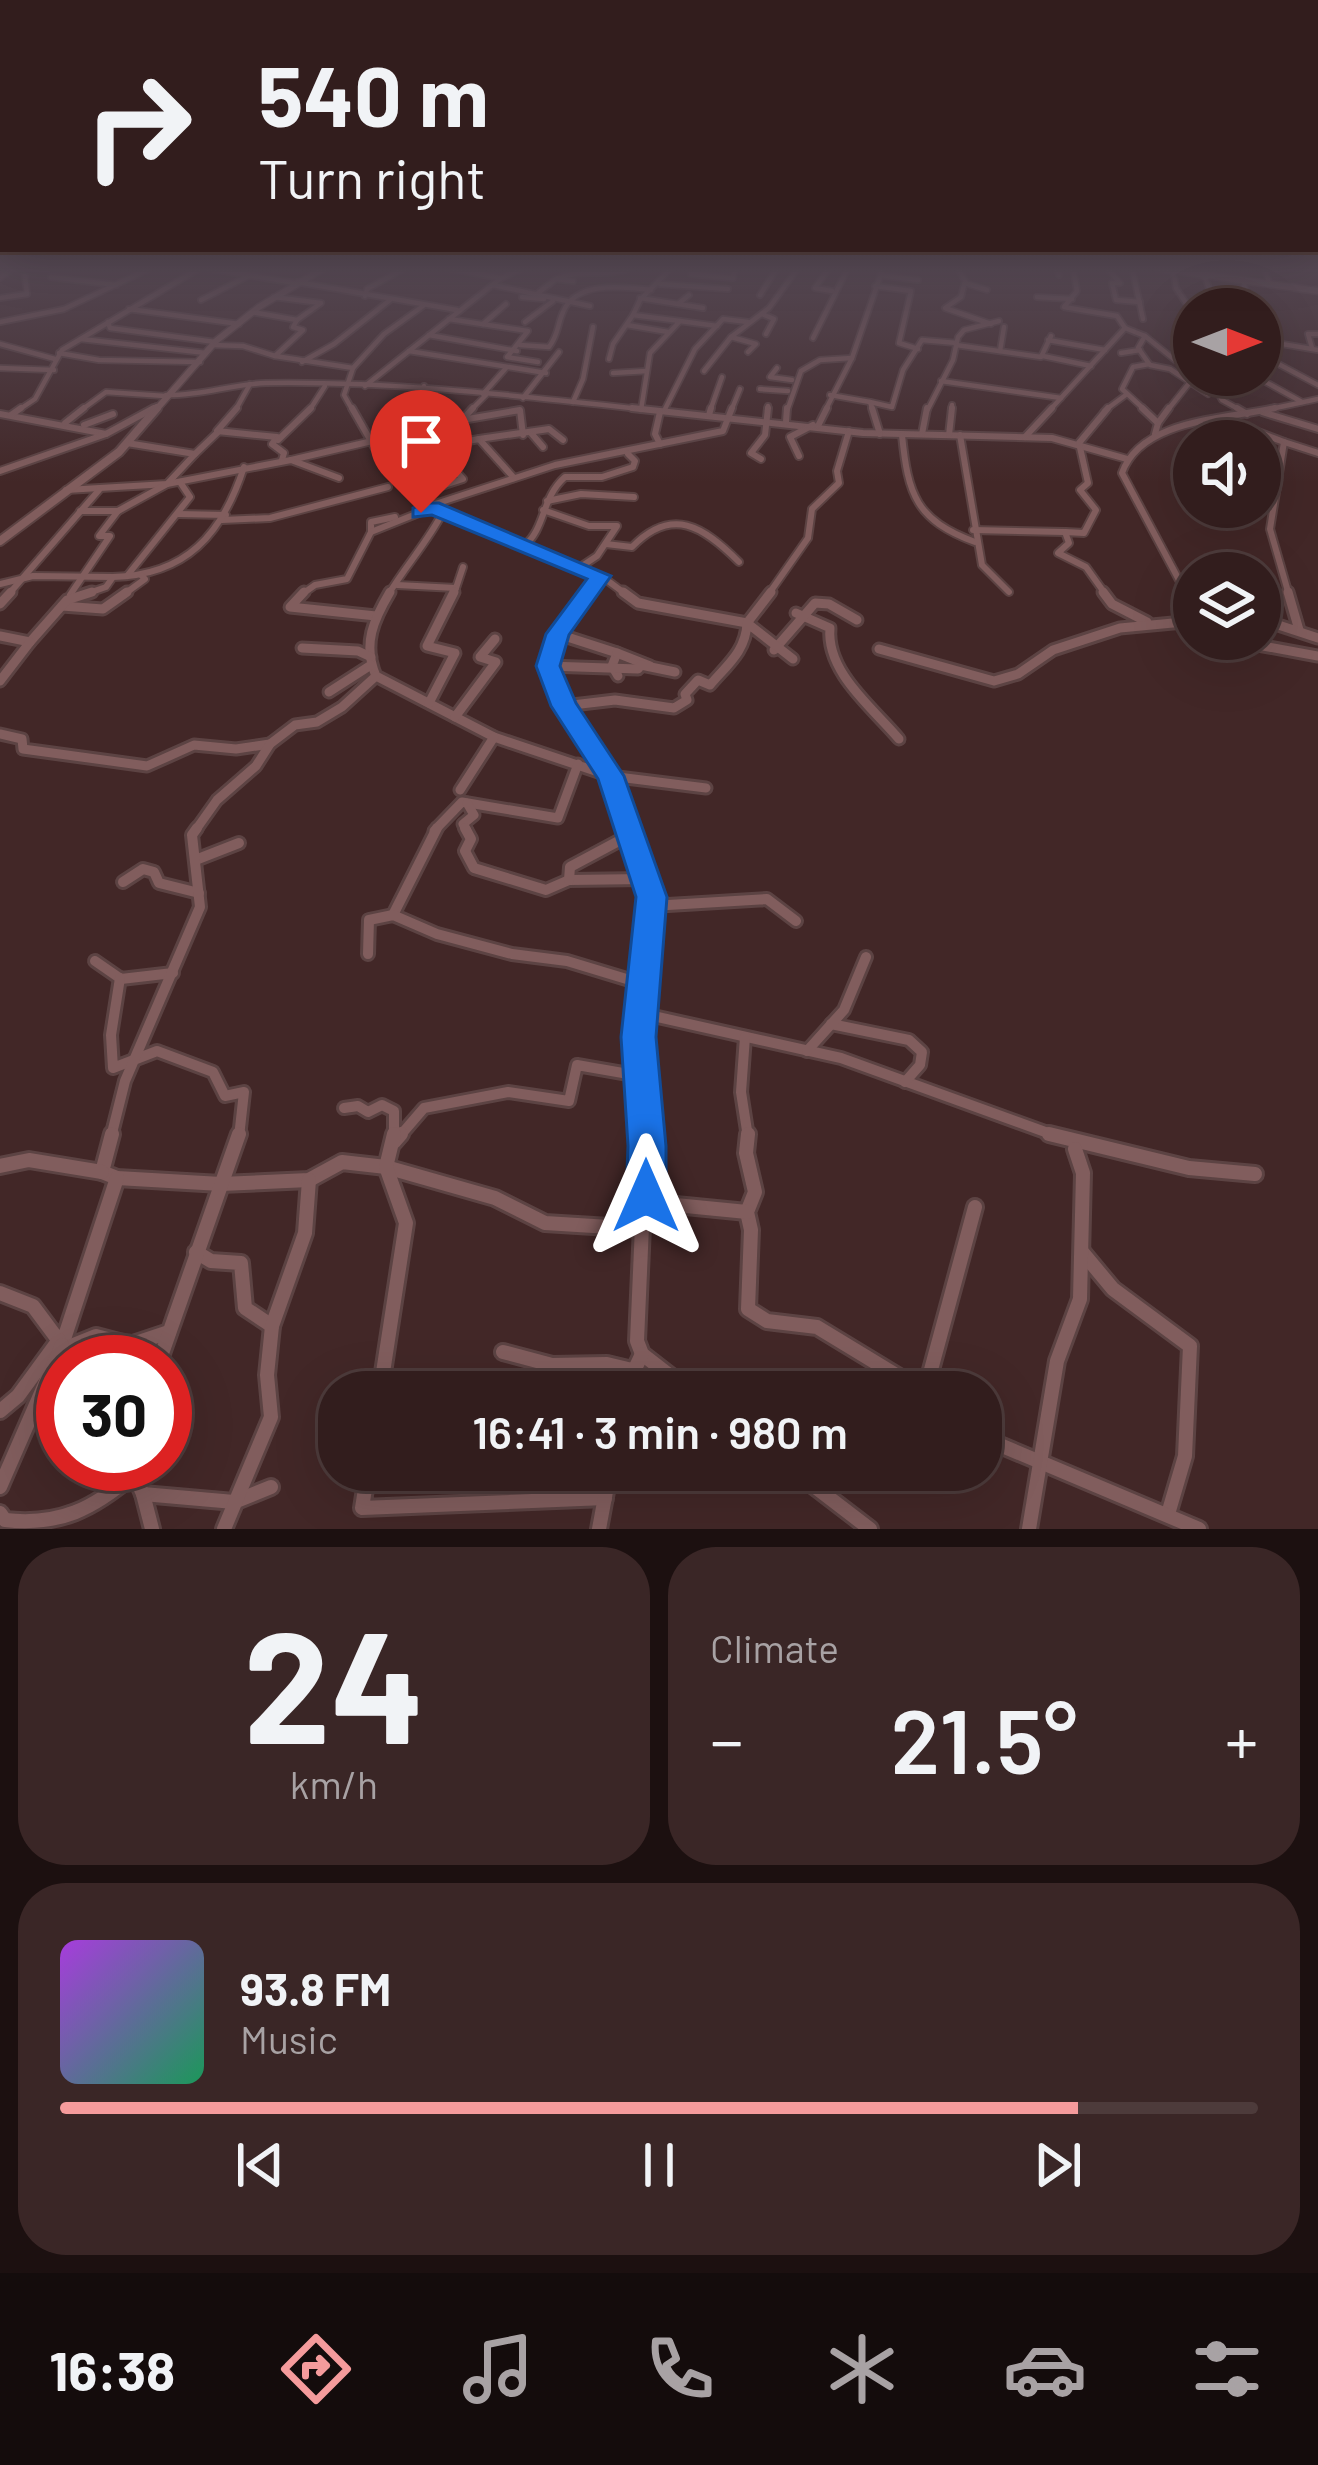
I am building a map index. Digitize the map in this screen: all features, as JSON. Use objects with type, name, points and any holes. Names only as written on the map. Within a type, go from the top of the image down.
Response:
[{"type":"street","points":[[5,416],[35,399],[54,370],[57,356],[81,339]]},
{"type":"street","points":[[85,339],[208,350]]},
{"type":"street","points":[[168,339],[208,350]]},
{"type":"street","points":[[0,541],[127,443],[221,339]]},
{"type":"street","points":[[275,356],[296,339]]},
{"type":"street","points":[[297,362],[340,339]]},
{"type":"street","points":[[379,339],[353,368],[344,394],[380,457],[411,496],[600,576],[638,603],[747,623],[765,633],[775,650],[793,659]]},
{"type":"street","points":[[366,386],[424,339]]},
{"type":"street","points":[[459,339],[518,348],[548,347],[555,339]]},
{"type":"street","points":[[524,339],[507,357],[538,362]]},
{"type":"street","points":[[573,402],[584,379],[591,339]]},
{"type":"street","points":[[609,359],[616,339]]},
{"type":"street","points":[[641,410],[653,347],[661,339]]},
{"type":"street","points":[[660,444],[655,434],[662,412],[704,339]]},
{"type":"street","points":[[704,371],[729,339]]},
{"type":"street","points":[[739,339],[756,344],[748,352]]},
{"type":"street","points":[[799,456],[790,436],[816,425],[858,339]]},
{"type":"street","points":[[900,339],[899,343],[918,349]]},
{"type":"street","points":[[830,395],[892,407],[902,370],[925,339]]},
{"type":"street","points":[[933,339],[1091,366]]},
{"type":"street","points":[[922,434],[929,399],[959,339]]},
{"type":"street","points":[[1000,351],[1001,339]]},
{"type":"street","points":[[1043,356],[1049,339]]},
{"type":"street","points":[[1056,339],[1105,350]]},
{"type":"street","points":[[1025,437],[1100,362],[1115,339]]},
{"type":"street","points":[[1143,339],[1137,345],[1149,364],[1173,375]]},
{"type":"street","points":[[1148,339],[1173,358]]},
{"type":"street","points":[[0,344],[99,360],[243,346],[297,362],[353,368]]},
{"type":"street","points":[[1281,344],[1316,349],[1316,361]]},
{"type":"street","points":[[1121,353],[1140,350]]},
{"type":"street","points":[[409,351],[546,373]]},
{"type":"street","points":[[523,398],[560,352]]},
{"type":"street","points":[[786,422],[792,380],[819,358],[853,358]]},
{"type":"street","points":[[1149,364],[1133,368],[1122,388],[1158,423]]},
{"type":"street","points":[[1281,365],[1318,385]]},
{"type":"street","points":[[0,368],[54,370]]},
{"type":"street","points":[[463,420],[506,368]]},
{"type":"street","points":[[777,368],[771,378],[792,380]]},
{"type":"street","points":[[613,373],[647,371]]},
{"type":"street","points":[[709,415],[722,376]]},
{"type":"street","points":[[106,392],[107,380]]},
{"type":"street","points":[[941,381],[1061,398]]},
{"type":"street","points":[[248,397],[250,384]]},
{"type":"street","points":[[65,423],[106,392],[194,396],[250,384],[424,386],[880,434],[1025,437],[1079,443],[1127,459]]},
{"type":"street","points":[[0,681],[64,603],[110,536],[99,536],[118,511],[167,484],[248,397],[285,384]]},
{"type":"street","points":[[276,444],[306,416],[325,386]]},
{"type":"street","points":[[415,431],[424,386]]},
{"type":"street","points":[[376,616],[290,607],[309,584],[347,579],[351,566],[371,542],[371,532],[430,507],[574,460],[628,454],[719,433],[732,417],[740,389]]},
{"type":"street","points":[[760,389],[788,391]]},
{"type":"street","points":[[1281,390],[1302,402]]},
{"type":"street","points":[[1079,443],[1102,413],[1127,394]]},
{"type":"street","points":[[1155,434],[1179,396]]},
{"type":"street","points":[[1220,396],[1246,414]]},
{"type":"street","points":[[1226,420],[1318,399]]},
{"type":"street","points":[[870,402],[880,434]]},
{"type":"street","points":[[950,435],[952,405]]},
{"type":"street","points":[[0,471],[106,434],[156,406]]},
{"type":"street","points":[[761,459],[751,452],[765,435],[768,406]]},
{"type":"street","points":[[66,490],[180,482],[521,410],[527,434],[543,447]]},
{"type":"street","points":[[1257,410],[1318,429]]},
{"type":"street","points":[[82,426],[113,414]]},
{"type":"street","points":[[5,416],[82,426],[106,434]]},
{"type":"street","points":[[380,457],[554,429],[563,440]]},
{"type":"street","points":[[1173,430],[1155,434],[1127,459],[1122,473],[1173,563]]},
{"type":"street","points":[[564,706],[615,700],[674,708],[687,700],[685,694],[698,680],[710,685],[726,670],[743,649],[747,623],[807,544],[816,521],[812,508],[838,483],[849,431]]},
{"type":"street","points":[[218,432],[278,437],[272,444],[287,460],[339,478]]},
{"type":"street","points":[[902,435],[915,506],[948,535],[975,542]]},
{"type":"street","points":[[960,435],[982,565],[1009,592]]},
{"type":"street","points":[[479,439],[514,478]]},
{"type":"street","points":[[1281,441],[1318,453]]},
{"type":"street","points":[[1284,442],[1270,529],[1299,630]]},
{"type":"street","points":[[127,443],[195,454]]},
{"type":"street","points":[[973,530],[1084,533],[1096,510],[1080,490],[1088,483],[1088,474],[1079,443]]},
{"type":"street","points":[[411,496],[463,479],[434,447]]},
{"type":"street","points":[[524,546],[534,538],[550,490],[565,477],[602,477],[633,467],[635,461],[628,454]]},
{"type":"street","points":[[0,584],[24,578],[159,574],[224,518],[244,467]]},
{"type":"street","points":[[127,576],[178,514],[197,478]]},
{"type":"street","points":[[180,482],[190,494]]},
{"type":"street","points":[[178,514],[270,518],[388,487]]},
{"type":"street","points":[[0,604],[98,490]]},
{"type":"street","points":[[545,506],[581,494],[634,497]]},
{"type":"street","points":[[545,506],[562,520],[599,529],[616,526],[606,544],[579,568]]},
{"type":"street","points":[[80,511],[118,511]]},
{"type":"street","points":[[63,1335],[109,1175],[135,1058],[194,925],[199,893],[193,835],[217,800],[256,766],[270,744],[295,725],[317,722],[342,707],[372,666],[370,626],[403,570],[422,553],[443,512]]},
{"type":"street","points":[[606,544],[632,547],[649,530],[672,524],[712,539],[739,562]]},
{"type":"street","points":[[1065,532],[1069,543],[1058,553],[1086,567],[1112,604],[1147,622]]},
{"type":"street","points":[[429,703],[455,652],[427,646],[463,567]]},
{"type":"street","points":[[64,603],[103,609],[145,579],[142,576]]},
{"type":"street","points":[[600,576],[558,634],[548,666],[564,706],[610,776],[623,805],[628,836],[651,900],[640,1013],[648,1161],[637,1341],[642,1354],[664,1371]]},
{"type":"street","points":[[64,603],[106,587],[113,577]]},
{"type":"street","points":[[397,585],[456,588]]},
{"type":"street","points":[[775,650],[800,614],[820,602],[856,620]]},
{"type":"street","points":[[800,614],[830,628],[828,648],[836,666],[898,739]]},
{"type":"street","points":[[879,649],[994,681],[1018,674],[1053,650],[1147,622],[1173,619]]},
{"type":"street","points":[[1281,625],[1318,638]]},
{"type":"street","points":[[558,634],[675,672]]},
{"type":"street","points":[[0,636],[30,642]]},
{"type":"street","points":[[455,717],[496,662],[480,657],[495,639]]},
{"type":"street","points":[[302,648],[358,651],[372,666],[429,703],[494,736],[610,776],[706,788]]},
{"type":"street","points":[[1281,649],[1318,656]]},
{"type":"street","points":[[612,666],[617,652]]},
{"type":"street","points":[[329,692],[372,666]]},
{"type":"street","points":[[548,666],[651,666]]},
{"type":"street","points":[[612,666],[618,676]]},
{"type":"street","points":[[0,734],[22,739],[23,749],[147,766],[194,745],[236,749],[270,744]]},
{"type":"street","points":[[460,790],[494,736]]},
{"type":"street","points":[[368,954],[368,920],[393,915],[406,903],[411,877],[440,821],[467,803],[558,818],[578,764]]},
{"type":"street","points":[[467,803],[474,815],[463,824],[471,838],[465,851],[474,868],[546,890],[569,880],[645,879]]},
{"type":"street","points":[[569,880],[570,866],[588,851],[609,839],[628,836]]},
{"type":"street","points":[[198,859],[223,854],[239,843]]},
{"type":"street","points":[[123,882],[143,869],[154,872],[159,883],[199,893]]},
{"type":"street","points":[[651,900],[668,905],[767,899],[796,921]]},
{"type":"street","points":[[393,915],[437,934],[512,954],[567,961],[643,984]]},
{"type":"street","points":[[808,1051],[844,1010],[866,957]]},
{"type":"street","points":[[95,961],[120,978],[173,973]]},
{"type":"street","points":[[120,978],[111,1034],[113,1067],[157,1051],[213,1072],[225,1096],[244,1092],[238,1147],[169,1333],[163,1335]]},
{"type":"street","points":[[640,1013],[808,1051],[1052,1136],[1190,1168],[1255,1174]]},
{"type":"street","points":[[832,1024],[909,1040],[922,1052],[920,1065],[905,1082]]},
{"type":"street","points":[[147,1032],[157,1051]]},
{"type":"street","points":[[745,1037],[741,1092],[754,1192],[747,1213],[752,1230],[748,1309],[766,1321],[817,1328],[889,1371]]},
{"type":"street","points":[[394,1142],[424,1108],[508,1092],[568,1101],[577,1065],[640,1076]]},
{"type":"street","points":[[344,1108],[358,1106],[368,1112],[382,1105],[394,1111],[394,1142],[386,1166],[406,1223],[383,1371]]},
{"type":"street","points":[[1029,1529],[1037,1463],[1046,1453],[1057,1361],[1080,1299],[1082,1173],[1075,1149]]},
{"type":"street","points":[[0,1166],[29,1160],[109,1175],[221,1184],[308,1180],[342,1162],[386,1166],[495,1198],[545,1223],[642,1228]]},
{"type":"street","points":[[224,1529],[271,1417],[267,1375],[272,1326],[305,1233],[308,1180]]},
{"type":"street","points":[[645,1202],[747,1213]]},
{"type":"street","points":[[930,1371],[976,1207]]},
{"type":"street","points":[[196,1252],[211,1261],[241,1263],[245,1308],[272,1326]]},
{"type":"street","points":[[1083,1253],[1113,1289],[1190,1346],[1181,1473],[1175,1504],[1168,1514]]},
{"type":"street","points":[[0,1293],[33,1306],[53,1335]]},
{"type":"street","points":[[503,1352],[552,1365],[607,1364],[632,1370],[642,1354]]},
{"type":"street","points":[[0,1411],[23,1396],[36,1368]]},
{"type":"street","points":[[1,1482],[36,1401]]},
{"type":"street","points":[[1002,1447],[1198,1529]]},
{"type":"street","points":[[143,1494],[234,1502],[271,1487]]},
{"type":"street","points":[[0,1513],[5,1520],[37,1528],[85,1516],[112,1491]]},
{"type":"street","points":[[142,1491],[152,1529]]},
{"type":"street","points":[[365,1491],[362,1508],[605,1498]]},
{"type":"street","points":[[599,1529],[606,1491]]},
{"type":"street","points":[[820,1491],[870,1529]]},
{"type":"route","points":[[421,513],[432,507],[600,576],[558,634],[548,666],[564,706],[610,776],[652,897],[638,1037],[648,1161],[646,1196]]}]
